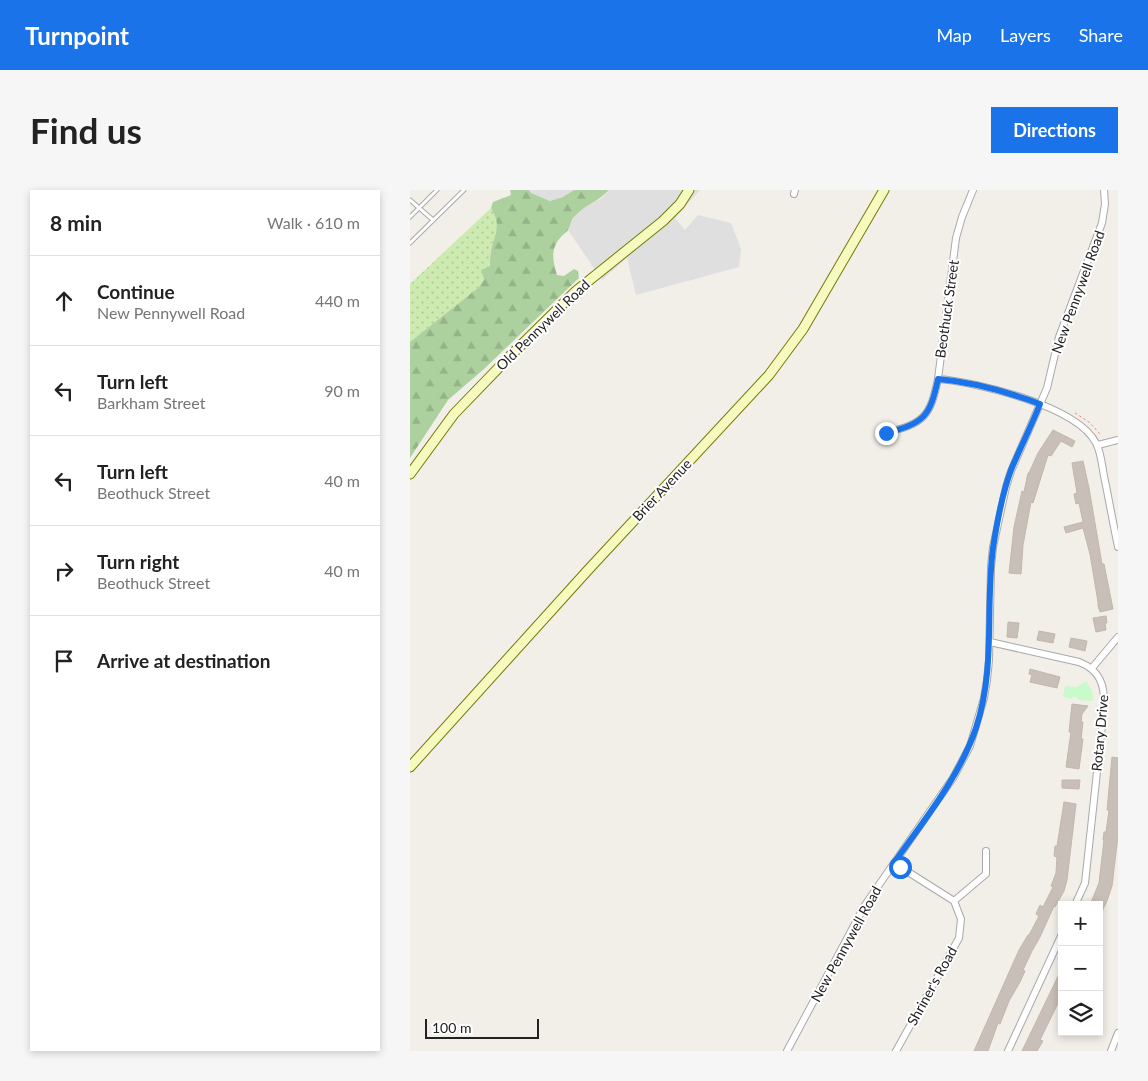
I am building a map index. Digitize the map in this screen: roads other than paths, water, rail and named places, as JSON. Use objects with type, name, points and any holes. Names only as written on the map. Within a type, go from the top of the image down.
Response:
[{"type":"main road","name":"Old Pennywell Road","points":[[410,474],[454,414],[510,356],[576,291],[663,221],[680,204],[689,190]]},
{"type":"main road","name":"Brier Avenue","points":[[410,767],[769,375],[802,329],[884,190]]},
{"type":"street","name":"Beothuck Street","points":[[886,433],[909,427],[924,416],[933,400],[938,379],[956,238],[960,222],[973,190]]},
{"type":"street","name":"New Pennywell Road","points":[[787,1051],[865,905],[953,778],[970,746],[984,698],[988,674],[992,567],[999,515],[1011,471],[1047,388],[1059,337],[1102,223],[1105,204],[1104,190]]},
{"type":"street","points":[[938,379],[966,382],[1040,404],[1078,423],[1090,433],[1098,446],[1118,547]]},
{"type":"street","points":[[1098,446],[1118,440]]},
{"type":"street","points":[[990,642],[1079,662],[1092,668],[1118,637]]},
{"type":"street","name":"Rotary Drive","points":[[1078,901],[1086,879],[1104,707],[1102,683],[1092,668]]},
{"type":"street","points":[[894,863],[954,901],[986,874],[986,851]]},
{"type":"street","name":"Shriner's Road","points":[[896,1051],[959,938],[961,919],[954,901]]},
{"type":"street","points":[[1008,1051],[1058,943]]},
{"type":"street","points":[[1111,1051],[1118,1033]]},
{"type":"lane","points":[[410,217],[437,190]]},
{"type":"lane","points":[[410,243],[464,190]]},
{"type":"lane","points":[[410,200],[433,220]]}]
